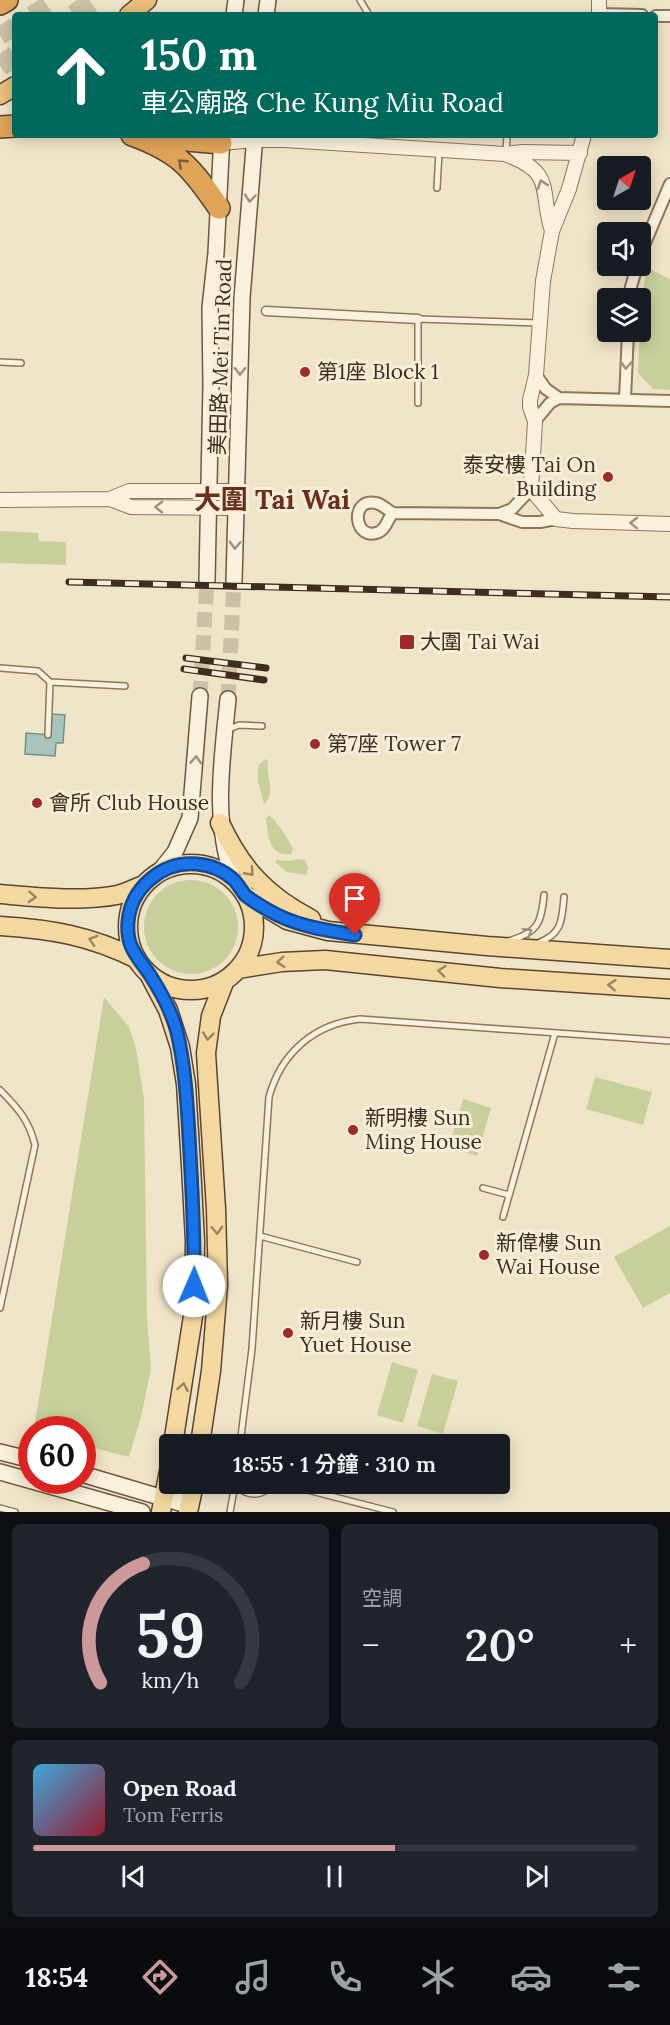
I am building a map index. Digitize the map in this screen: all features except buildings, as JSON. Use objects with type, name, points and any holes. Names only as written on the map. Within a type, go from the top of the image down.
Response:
[{"type":"highway","points":[[0,3],[6,0]]},
{"type":"highway","points":[[140,138],[157,144],[177,157],[199,179],[219,208]]},
{"type":"highway","points":[[193,138],[222,139]]},
{"type":"main road","name":"美田路 Mei Tin Road","points":[[234,581],[243,276],[255,138]]},
{"type":"main road","name":"美田路 Mei Tin Road","points":[[207,580],[210,308],[219,208],[222,139]]},
{"type":"main road","points":[[175,1434],[194,1310],[192,1198],[186,1084],[180,1047],[168,1010],[149,974],[136,958],[129,940],[128,920],[133,901],[144,885],[159,872],[175,852],[190,818],[200,696]]},
{"type":"main road","points":[[202,1434],[211,1371],[218,1285],[215,1187],[206,1053],[211,1016],[232,975],[249,952],[254,933],[253,913],[240,888],[220,823],[220,783],[228,699]]},
{"type":"main road","points":[[220,823],[241,863],[265,888],[309,918],[355,935]]},
{"type":"main road","points":[[159,872],[177,865],[197,864],[216,869],[287,920],[307,927],[355,935],[670,959]]},
{"type":"main road","points":[[0,894],[92,897],[118,895],[144,885]]},
{"type":"main road","points":[[0,926],[46,929],[75,934],[109,945],[136,958]]},
{"type":"main road","points":[[149,974],[166,984],[185,989],[205,988],[232,975],[282,962],[325,960],[500,978],[670,989]]},
{"type":"main road","points":[[0,1452],[18,1456]]},
{"type":"main road","points":[[0,1472],[142,1512]]},
{"type":"main road","points":[[96,1476],[123,1479],[163,1500],[191,1499]]},
{"type":"street","points":[[599,10],[616,12]]},
{"type":"street","points":[[222,139],[238,138]]},
{"type":"street","points":[[269,138],[506,154],[580,153]]},
{"type":"street","points":[[499,514],[512,508],[531,489],[535,420],[530,400],[536,375],[543,281],[552,231],[569,189],[583,138]]},
{"type":"street","points":[[506,154],[535,168],[541,178],[552,231]]},
{"type":"street","points":[[651,229],[670,184]]},
{"type":"street","points":[[266,311],[418,319]]},
{"type":"street","points":[[624,399],[627,342]]},
{"type":"street","points":[[536,375],[546,389],[559,398]]},
{"type":"street","points":[[535,420],[550,403],[559,398],[670,401]]},
{"type":"street","points":[[531,489],[556,519]]},
{"type":"street","points":[[0,500],[110,499],[129,491],[237,491]]},
{"type":"street","points":[[110,499],[130,507],[237,508]]},
{"type":"street","points":[[393,513],[499,514],[522,522],[556,519],[670,524]]},
{"type":"lane","points":[[506,154],[507,138]]},
{"type":"lane","points":[[437,188],[440,150]]},
{"type":"lane","points":[[418,403],[418,319],[539,323]]},
{"type":"lane","points":[[0,362],[21,363]]},
{"type":"lane","points":[[0,668],[38,671],[50,682],[125,686]]},
{"type":"lane","points":[[48,735],[50,682]]},
{"type":"lane","points":[[225,731],[239,725],[262,726]]},
{"type":"lane","points":[[487,946],[520,937],[538,925],[544,895]]},
{"type":"lane","points":[[519,948],[539,943],[553,936],[558,930],[564,897]]},
{"type":"lane","points":[[241,1434],[252,1349],[269,1097],[286,1060],[311,1035],[332,1025],[360,1019],[670,1041]]},
{"type":"lane","points":[[503,1217],[555,1033]]},
{"type":"lane","points":[[0,1090],[16,1105],[26,1119],[34,1145],[0,1309]]},
{"type":"lane","points":[[483,1188],[509,1195]]},
{"type":"lane","points":[[260,1236],[357,1262]]},
{"type":"lane","points":[[230,1512],[233,1494]]},
{"type":"lane","points":[[323,1494],[393,1512]]},
{"type":"lane","points":[[0,1508],[15,1512]]},
{"type":"green space","points":[[651,270],[670,279],[670,390],[653,389],[638,373],[639,342],[651,342],[651,288],[643,288],[646,276],[651,276]]},
{"type":"green space","points":[[0,531],[38,533],[39,541],[66,542],[66,565],[0,563]]},
{"type":"green space","points":[[265,759],[268,761],[270,794],[264,804],[258,782],[258,766]]},
{"type":"green space","points":[[268,815],[289,840],[293,849],[291,854],[278,852],[271,844],[266,819]]},
{"type":"green space","points":[[276,860],[305,860],[308,867],[307,875],[287,872],[275,862]]},
{"type":"green space","points":[[191,880],[209,884],[224,894],[234,909],[238,927],[234,945],[224,960],[209,970],[191,974],[173,970],[158,960],[148,945],[144,927],[148,909],[158,894],[173,884]]},
{"type":"green space","points":[[104,997],[129,1027],[136,1048],[144,1099],[147,1318],[151,1369],[141,1417],[129,1457],[96,1448],[96,1416],[36,1416]]},
{"type":"green space","points":[[595,1077],[652,1092],[643,1125],[586,1109]]},
{"type":"green space","points":[[463,1099],[491,1108],[477,1156],[449,1147]]},
{"type":"green space","points":[[670,1226],[670,1293],[643,1308],[614,1257]]},
{"type":"green space","points":[[392,1362],[418,1370],[403,1423],[377,1415]]},
{"type":"green space","points":[[432,1374],[458,1381],[443,1434],[417,1426]]},
{"type":"water","points":[[52,714],[65,715],[63,743],[56,743],[55,756],[25,754],[26,733],[51,735]]},
{"type":"tunnel","points":[[36,12],[54,0]]},
{"type":"tunnel","points":[[78,12],[95,0]]},
{"type":"tunnel","points":[[0,36],[12,28]]},
{"type":"tunnel","points":[[0,66],[12,58]]},
{"type":"tunnel","points":[[200,696],[207,580]]},
{"type":"tunnel","points":[[228,699],[234,581]]},
{"type":"railway","points":[[69,582],[670,597]]},
{"type":"railway","points":[[186,658],[266,668]]},
{"type":"railway","points":[[184,669],[264,680]]},
{"type":"place","name":"第1座 Block 1","points":[[305,372]]},
{"type":"place","name":"泰安樓 Tai On Building","points":[[608,477]]},
{"type":"place","name":"大圍 Tai Wai","points":[[407,642]]},
{"type":"place","name":"第7座 Tower 7","points":[[315,744]]},
{"type":"place","name":"會所 Club House","points":[[37,803]]},
{"type":"place","name":"新明樓 Sun Ming House","points":[[353,1130]]},
{"type":"place","name":"新偉樓 Sun Wai House","points":[[484,1255]]},
{"type":"place","name":"新月樓 Sun Yuet House","points":[[288,1333]]},
{"type":"district","name":"大圍 Tai Wai","points":[[272,500]]},
{"type":"route","points":[[194,1286],[195,1241],[186,1084],[176,1029],[164,1000],[149,974],[136,958],[129,940],[128,920],[133,901],[144,885],[159,872],[177,865],[197,864],[225,874],[245,895],[287,920],[307,927],[355,935]]}]
